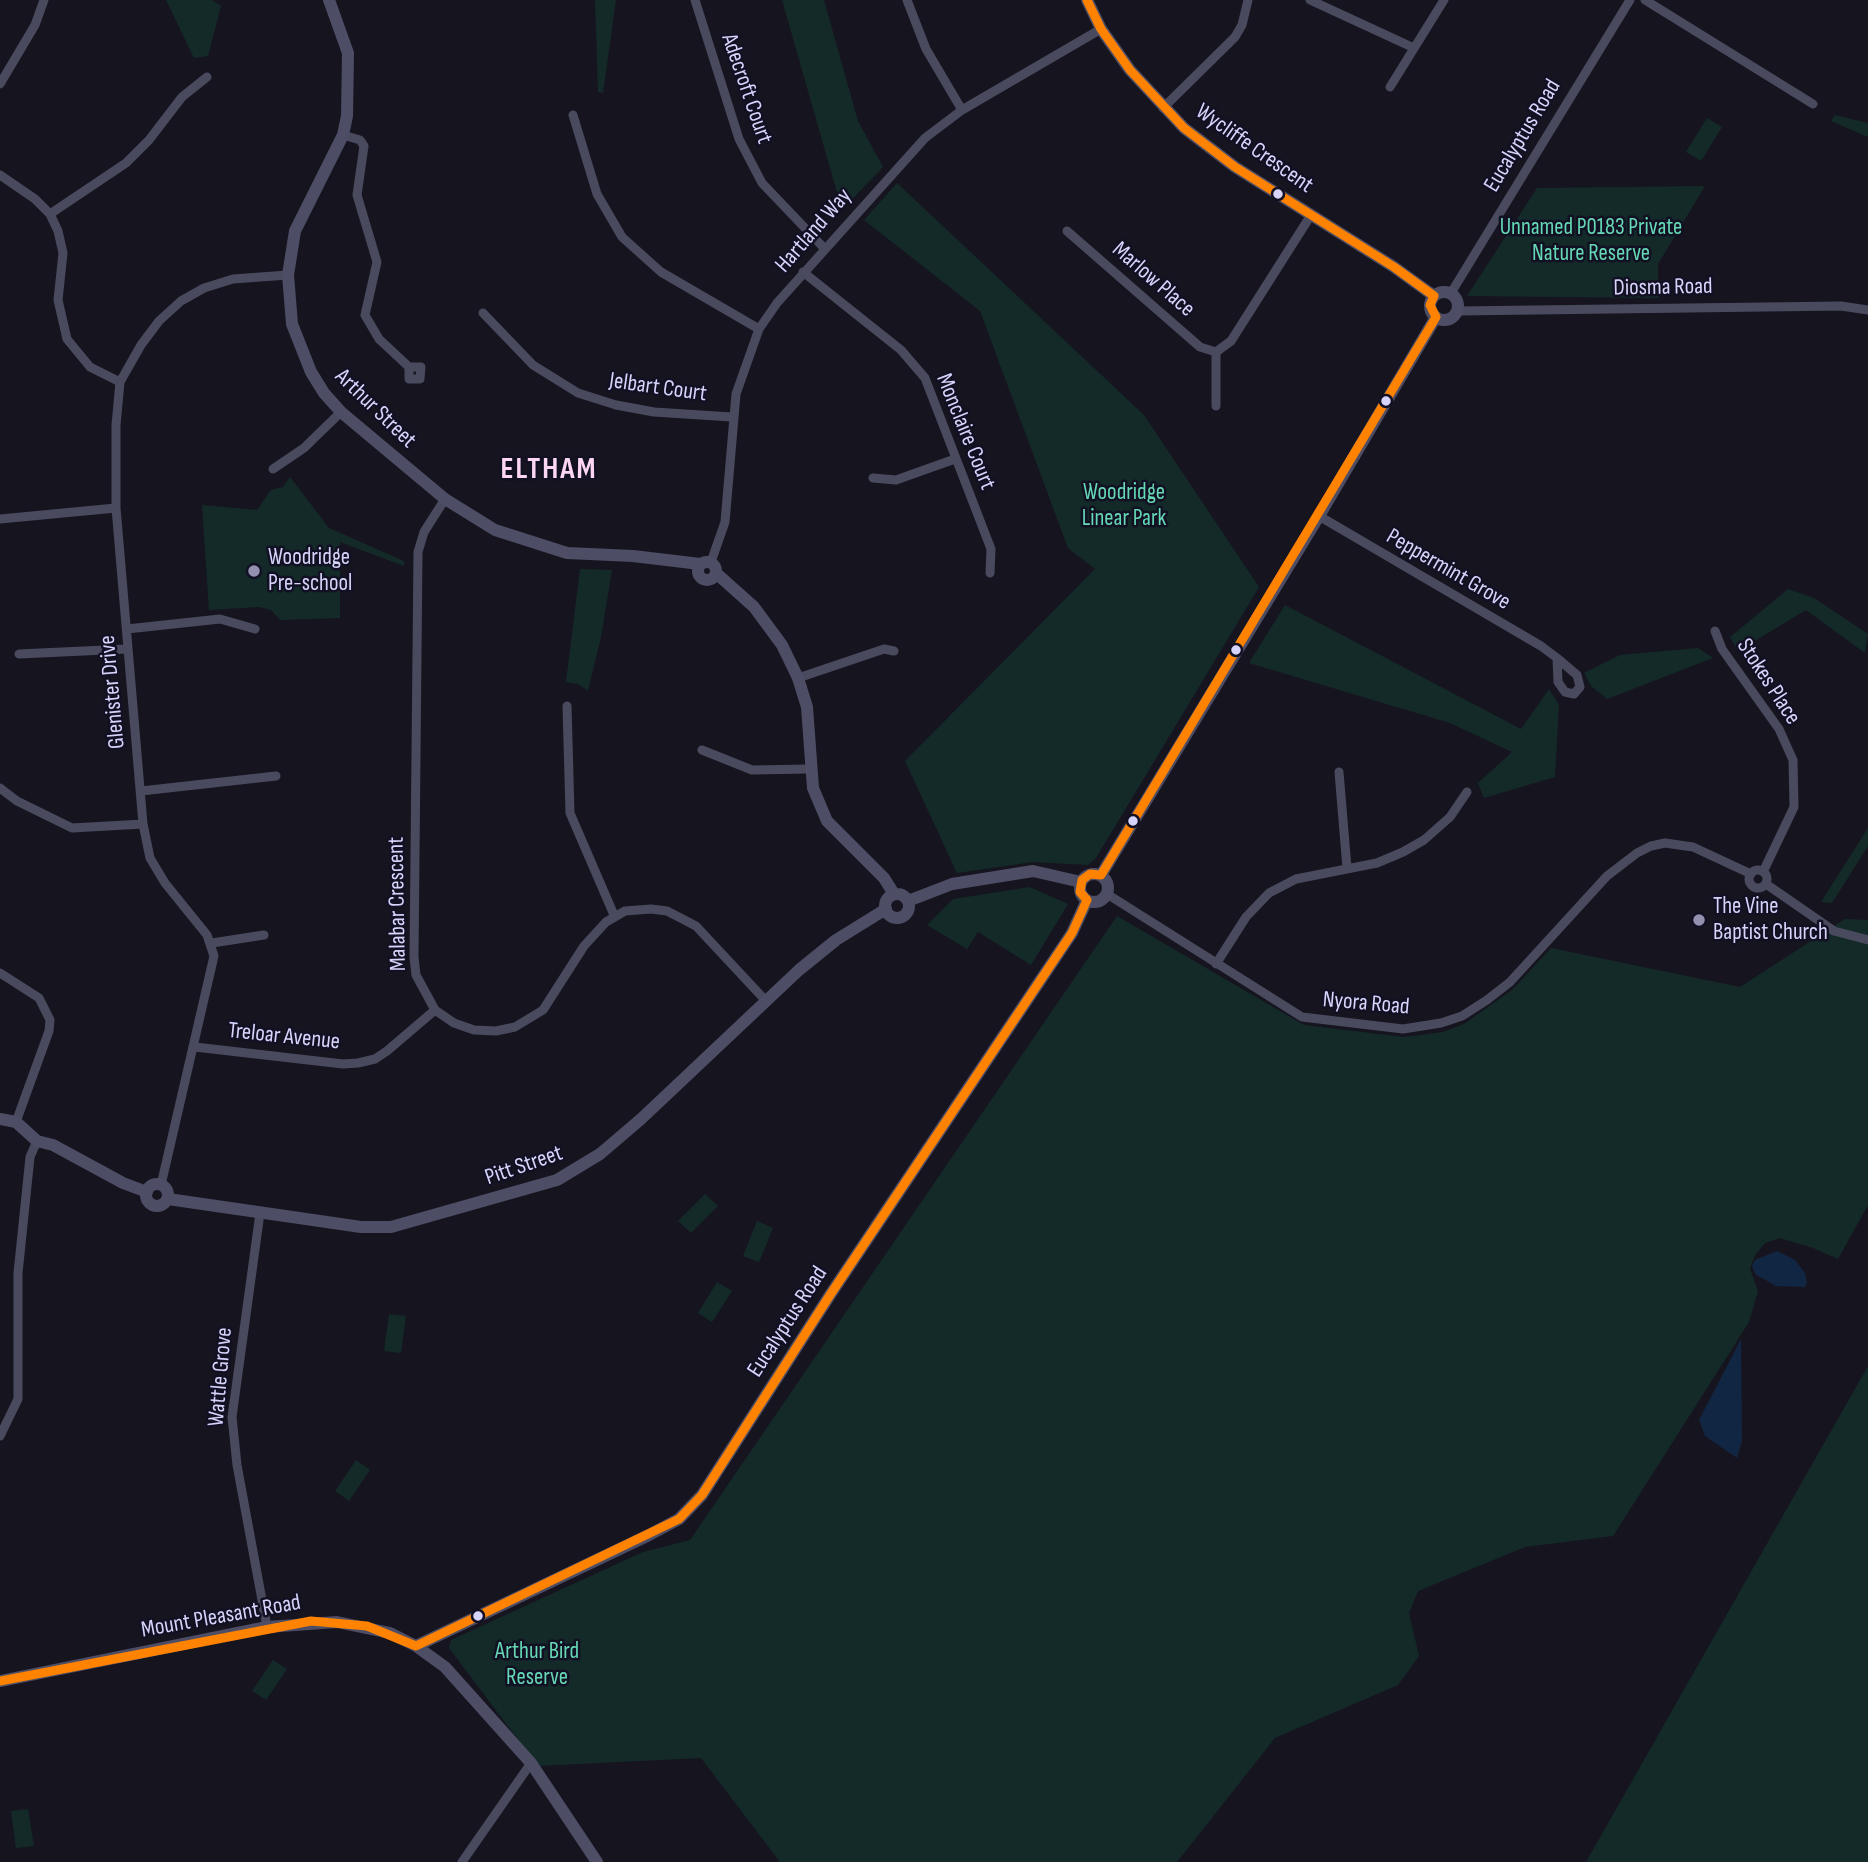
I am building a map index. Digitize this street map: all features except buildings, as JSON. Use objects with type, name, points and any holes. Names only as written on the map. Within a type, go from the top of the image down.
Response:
[{"type":"street","points":[[0,84],[35,25],[44,0]]},
{"type":"street","name":"Arthur Street","points":[[329,0],[348,53],[349,96],[343,135],[302,211],[295,231],[288,275],[292,324],[317,383],[341,412],[444,499],[495,530],[537,546],[567,553],[657,559],[708,570],[741,595],[771,629],[799,678],[809,725],[809,769],[813,788],[827,821],[884,877],[894,894]]},
{"type":"street","name":"Adecroft Court","points":[[695,0],[739,139],[762,183],[824,248]]},
{"type":"street","points":[[907,0],[926,48],[962,110]]},
{"type":"street","name":"Wycliffe Crescent","points":[[1087,0],[1101,29],[1130,71],[1163,108],[1213,152],[1434,296]]},
{"type":"street","points":[[1163,108],[1235,37],[1242,25],[1248,0]]},
{"type":"street","points":[[1310,0],[1415,48]]},
{"type":"street","points":[[1390,87],[1444,0]]},
{"type":"street","name":"Eucalyptus Road","points":[[1451,293],[1630,0]]},
{"type":"street","points":[[1645,0],[1813,104]]},
{"type":"street","name":"Hartland Way","points":[[708,570],[725,522],[732,417],[742,372],[760,329],[803,272],[925,138],[962,110],[1101,29]]},
{"type":"street","points":[[50,214],[126,163],[149,140],[183,97],[207,77]]},
{"type":"street","points":[[573,115],[581,131],[597,194],[622,237],[661,272],[760,329]]},
{"type":"street","points":[[343,135],[360,140],[364,146],[357,195],[377,262],[366,316],[379,339],[409,367]]},
{"type":"street","points":[[0,176],[35,199],[50,214],[58,231],[63,253],[58,300],[67,339],[90,367],[120,382]]},
{"type":"street","points":[[1216,406],[1216,352],[1231,341],[1311,215]]},
{"type":"street","name":"Marlow Place","points":[[1067,231],[1200,347],[1216,352]]},
{"type":"street","name":"Monclaire Court","points":[[803,272],[915,364],[925,378],[990,549],[990,573]]},
{"type":"street","name":"Glenister Drive","points":[[212,943],[164,883],[150,858],[143,824],[116,508],[116,425],[120,382],[141,345],[159,321],[181,301],[204,288],[233,279],[288,275]]},
{"type":"street","points":[[1442,291],[1451,293],[1459,303],[1458,311],[1449,319],[1436,317],[1430,304],[1434,296],[1442,291]]},
{"type":"street","name":"Diosma Road","points":[[1458,311],[1840,306],[1868,310]]},
{"type":"street","name":"Jelbart Court","points":[[483,313],[533,365],[578,393],[616,405],[654,412],[732,417]]},
{"type":"street","points":[[1101,875],[1319,516],[1436,317]]},
{"type":"street","points":[[273,470],[304,448],[341,412]]},
{"type":"street","points":[[873,478],[896,480],[955,459]]},
{"type":"street","name":"Malabar Crescent","points":[[435,1010],[416,975],[414,957],[418,552],[424,532],[444,499]]},
{"type":"street","points":[[0,520],[116,508]]},
{"type":"street","name":"Peppermint Grove","points":[[1319,516],[1556,658]]},
{"type":"street","points":[[127,629],[220,619],[255,629]]},
{"type":"street","name":"Stokes Place","points":[[1715,631],[1722,649],[1779,729],[1793,760],[1794,807],[1763,872]]},
{"type":"street","points":[[19,654],[127,649]]},
{"type":"street","points":[[799,678],[884,649],[894,650]]},
{"type":"street","points":[[567,706],[570,813],[614,915]]},
{"type":"street","points":[[702,750],[752,770],[809,769]]},
{"type":"street","points":[[1339,772],[1347,868]]},
{"type":"street","points":[[141,791],[275,776]]},
{"type":"street","points":[[0,788],[17,802],[72,828],[143,824]]},
{"type":"street","points":[[1216,964],[1246,917],[1269,893],[1296,879],[1377,863],[1424,840],[1450,817],[1466,792]]},
{"type":"street","name":"Nyora Road","points":[[1107,894],[1302,1017],[1383,1028],[1421,1028],[1462,1016],[1510,982],[1606,876],[1637,853],[1665,843],[1681,844],[1751,874]]},
{"type":"street","points":[[1766,884],[1761,888],[1753,887],[1749,883],[1751,874],[1755,871],[1763,872],[1766,884],[1834,931],[1868,940]]},
{"type":"street","points":[[908,901],[952,884],[1033,872],[1081,882]]},
{"type":"street","points":[[1088,875],[1101,875],[1108,884],[1107,894],[1098,902],[1087,900],[1080,892],[1081,882],[1088,875]]},
{"type":"street","points":[[894,894],[902,895],[908,901],[908,910],[901,917],[892,916],[886,909],[887,900],[894,894]]},
{"type":"street","name":"Eucalyptus Road","points":[[416,1646],[649,1535],[679,1519],[702,1494],[1072,933],[1087,900]]},
{"type":"street","points":[[435,1010],[454,1023],[474,1030],[496,1031],[533,1018],[551,1000],[592,936],[614,915],[651,909],[682,917],[696,926],[765,1001]]},
{"type":"street","name":"Pitt Street","points":[[168,1199],[361,1227],[391,1227],[557,1180],[577,1171],[621,1137],[765,1001],[836,940],[886,909]]},
{"type":"street","points":[[161,1185],[213,968],[212,943],[264,935]]},
{"type":"street","points":[[0,973],[39,998],[50,1020],[49,1031],[16,1122]]},
{"type":"street","name":"Treloar Avenue","points":[[195,1047],[343,1064],[358,1063],[375,1059],[387,1051],[435,1010]]},
{"type":"street","points":[[0,1119],[16,1122],[37,1142],[53,1145],[123,1183],[147,1192]]},
{"type":"street","points":[[0,1436],[18,1399],[18,1273],[30,1157],[37,1142]]},
{"type":"street","points":[[161,1185],[167,1191],[168,1199],[162,1205],[154,1206],[147,1200],[147,1192],[153,1186],[161,1185]]},
{"type":"street","name":"Wattle Grove","points":[[260,1213],[232,1418],[237,1465],[267,1627]]},
{"type":"street","name":"Mount Pleasant Road","points":[[0,1681],[267,1627],[337,1622],[390,1633],[416,1646],[445,1667],[531,1763],[597,1862]]},
{"type":"street","points":[[462,1862],[531,1763]]},
{"type":"green space","points":[[166,0],[212,0],[221,6],[208,56],[194,58]]},
{"type":"green space","points":[[595,0],[616,0],[603,93],[598,92]]},
{"type":"green space","points":[[782,0],[824,0],[858,121],[883,167],[842,210]]},
{"type":"green space","points":[[1835,115],[1868,123],[1868,137],[1831,121]]},
{"type":"green space","points":[[1707,118],[1722,127],[1701,161],[1686,152]]},
{"type":"green space","name":"Woodridge Linear Park","points":[[897,183],[1144,415],[1259,587],[1096,858],[1088,865],[1033,862],[957,873],[905,761],[1095,569],[1068,548],[980,311],[864,220]]},
{"type":"green space","name":"Unnamed P0183 Private Nature Reserve","points":[[1705,186],[1658,264],[1658,298],[1467,296],[1537,188]]},
{"type":"green space","points":[[290,477],[329,528],[404,561],[404,566],[340,542],[340,618],[280,620],[271,610],[259,607],[209,610],[202,505],[257,510],[271,490],[283,487]]},
{"type":"green space","points":[[580,569],[612,570],[601,637],[588,691],[578,684],[566,682]]},
{"type":"green space","points":[[1788,589],[1814,598],[1868,634],[1865,653],[1806,610],[1738,651],[1730,637]]},
{"type":"green space","points":[[1285,605],[1521,729],[1549,689],[1559,705],[1555,777],[1484,798],[1478,783],[1512,752],[1450,723],[1249,663]]},
{"type":"green space","points":[[1698,648],[1713,658],[1607,699],[1591,686],[1584,673],[1620,655]]},
{"type":"green space","points":[[1868,828],[1868,846],[1832,903],[1821,902]]},
{"type":"green space","points":[[1030,887],[1068,904],[1031,965],[978,932],[967,949],[927,925],[953,899]]},
{"type":"green space","name":"Arthur Bird Reserve","points":[[1117,916],[1304,1025],[1404,1037],[1443,1032],[1464,1024],[1512,990],[1551,948],[1740,987],[1845,919],[1868,920],[1868,1205],[1838,1259],[1780,1238],[1765,1243],[1755,1255],[1750,1269],[1758,1291],[1749,1322],[1613,1536],[1525,1547],[1418,1591],[1409,1613],[1419,1656],[1398,1685],[1275,1738],[1177,1862],[780,1862],[701,1758],[538,1766],[449,1648],[451,1640],[643,1552],[690,1540]]},
{"type":"green space","points":[[705,1194],[718,1206],[691,1233],[678,1221]]},
{"type":"green space","points":[[757,1221],[773,1228],[759,1262],[743,1256]]},
{"type":"green space","points":[[717,1282],[732,1291],[712,1322],[698,1313]]},
{"type":"green space","points":[[389,1314],[406,1316],[401,1353],[384,1351]]},
{"type":"green space","points":[[1868,1366],[1868,1862],[1586,1862]]},
{"type":"green space","points":[[356,1460],[370,1470],[349,1501],[335,1491]]},
{"type":"green space","points":[[273,1660],[287,1669],[266,1700],[252,1691]]},
{"type":"green space","points":[[28,1809],[34,1846],[16,1848],[11,1811]]},
{"type":"water","points":[[1777,1251],[1795,1260],[1805,1273],[1805,1287],[1776,1286],[1755,1274],[1752,1266],[1755,1260]]},
{"type":"water","points":[[1741,1339],[1742,1441],[1737,1458],[1705,1436],[1699,1420]]},
{"type":"transit line","points":[[0,1681],[311,1621],[367,1626],[416,1646],[679,1519],[702,1495],[830,1295],[1072,933],[1087,900],[1080,892],[1082,880],[1090,874],[1101,875],[1436,317],[1430,305],[1434,296],[1394,267],[1235,167],[1184,128],[1130,70],[1101,29],[1087,0]]},
{"type":"place","name":"Woodridge Pre-school","points":[[254,571]]},
{"type":"place","name":"The Vine Baptist Church","points":[[1699,920]]},
{"type":"district","name":"ELTHAM","points":[[549,470]]}]
